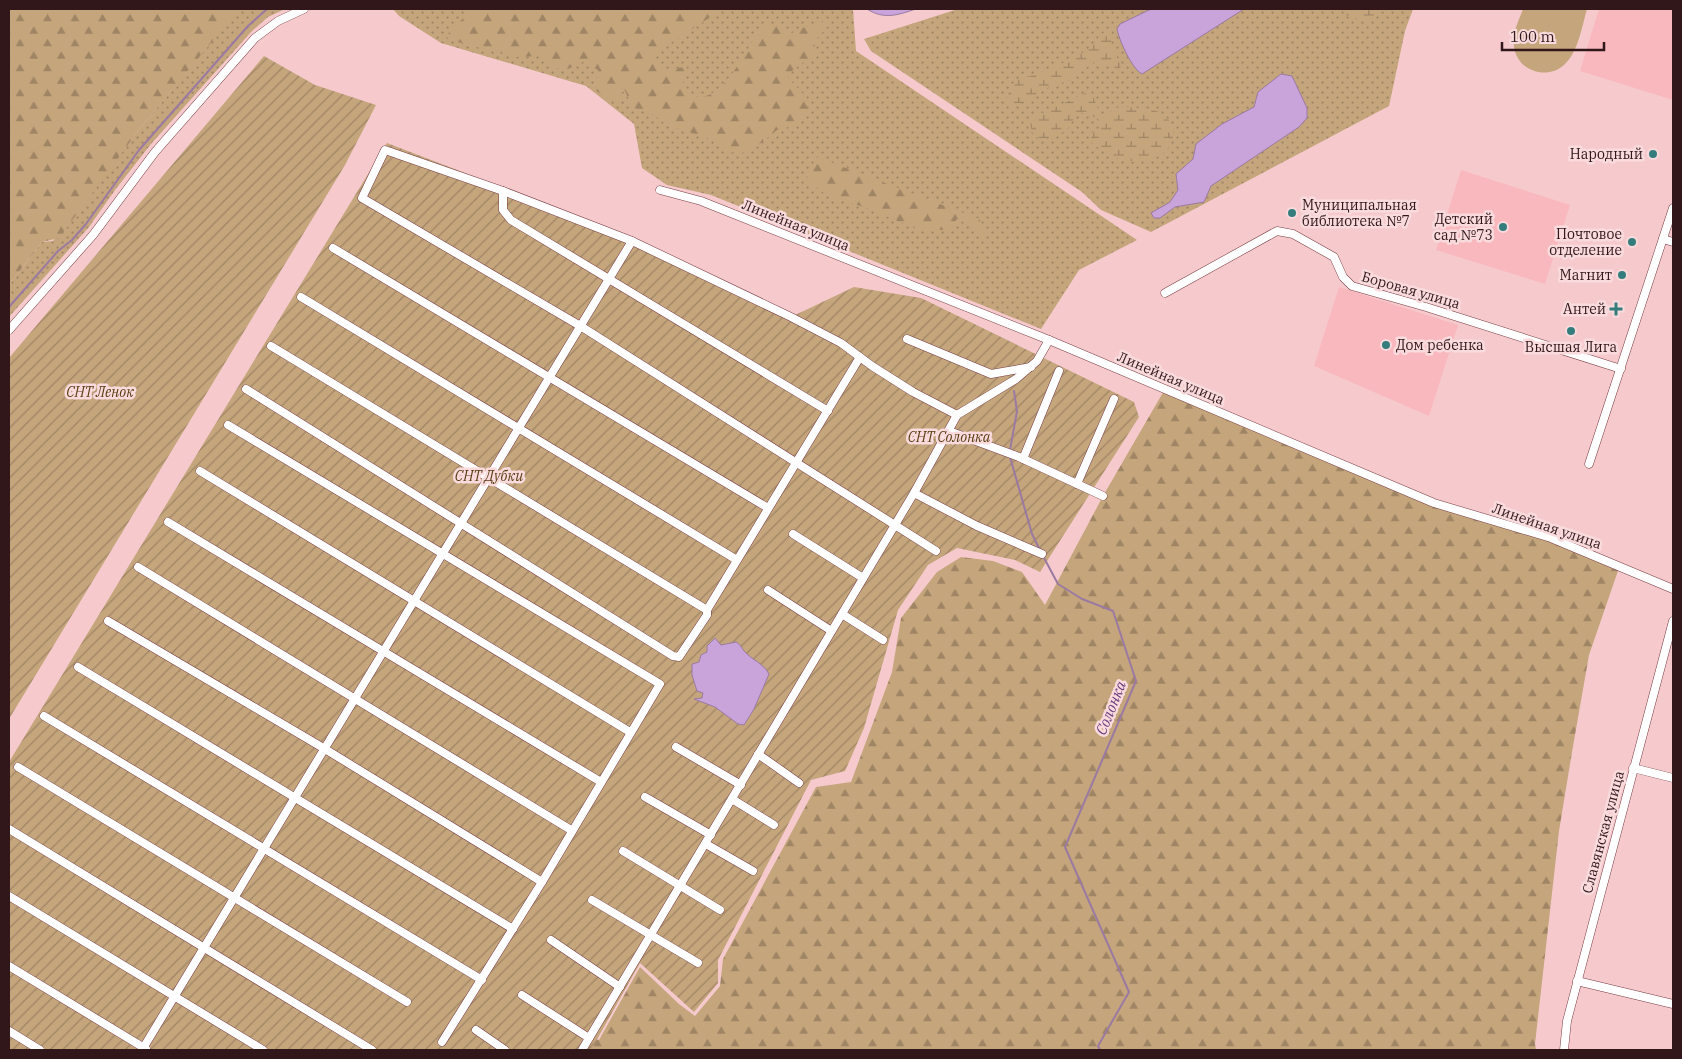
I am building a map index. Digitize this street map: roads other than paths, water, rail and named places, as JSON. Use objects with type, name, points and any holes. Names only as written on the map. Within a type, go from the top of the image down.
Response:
[{"type":"street","points":[[9,330],[93,235],[155,152],[255,38],[278,21],[304,9]]},
{"type":"street","points":[[936,551],[582,327],[362,198],[385,150],[503,191],[632,241],[800,321],[842,343],[913,392],[957,415]]},
{"type":"street","name":"Линейная улица","points":[[660,190],[701,201],[1049,340],[1434,503],[1551,538],[1673,589]]},
{"type":"street","points":[[503,191],[503,210],[511,220],[828,411]]},
{"type":"street","points":[[1589,464],[1663,239],[1671,223],[1673,208]]},
{"type":"street","name":"Боровая улица","points":[[1165,293],[1277,231],[1293,234],[1334,257],[1343,276],[1352,286],[1426,307],[1621,369]]},
{"type":"street","points":[[1663,239],[1673,242]]},
{"type":"street","points":[[9,966],[145,1049],[264,848],[582,327],[632,241]]},
{"type":"street","points":[[333,248],[768,508]]},
{"type":"street","points":[[301,296],[737,560]]},
{"type":"street","points":[[908,339],[990,374],[1032,366]]},
{"type":"street","points":[[582,1050],[682,885],[830,630],[842,614],[896,524],[957,415],[1016,380],[1042,354],[1049,340]]},
{"type":"street","points":[[272,346],[707,610]]},
{"type":"street","points":[[246,390],[673,656],[681,655],[708,615],[707,610],[860,357]]},
{"type":"street","points":[[1023,459],[1059,371]]},
{"type":"street","points":[[1077,484],[1114,399]]},
{"type":"street","points":[[228,425],[660,684],[542,882],[442,1042]]},
{"type":"street","points":[[949,431],[1023,459],[1104,496]]},
{"type":"street","points":[[200,471],[630,732]]},
{"type":"street","points":[[914,493],[977,526],[1042,554]]},
{"type":"street","points":[[168,522],[601,782]]},
{"type":"street","points":[[793,534],[863,578]]},
{"type":"street","points":[[138,567],[571,830]]},
{"type":"street","points":[[768,590],[830,630]]},
{"type":"street","points":[[842,614],[883,640]]},
{"type":"street","points":[[108,621],[325,749],[542,882]]},
{"type":"street","name":"Славянская улица","points":[[1564,1050],[1567,1020],[1673,621]]},
{"type":"street","points":[[78,667],[513,928]]},
{"type":"street","points":[[44,716],[482,980]]},
{"type":"street","points":[[676,747],[741,785]]},
{"type":"street","points":[[758,754],[799,783]]},
{"type":"street","points":[[18,767],[407,1002]]},
{"type":"street","points":[[1633,768],[1673,778]]},
{"type":"street","points":[[645,797],[711,835]]},
{"type":"street","points":[[732,799],[774,825]]},
{"type":"street","points":[[9,829],[372,1050]]},
{"type":"street","points":[[706,844],[753,871]]},
{"type":"street","points":[[624,850],[720,910]]},
{"type":"street","points":[[9,896],[263,1050]]},
{"type":"street","points":[[592,900],[698,963]]},
{"type":"street","points":[[551,940],[620,987]]},
{"type":"street","points":[[1577,981],[1673,1004]]},
{"type":"street","points":[[522,995],[589,1038]]},
{"type":"street","points":[[476,1030],[505,1050]]},
{"type":"street","points":[[9,1031],[40,1050]]},
{"type":"waterway","points":[[9,307],[58,251],[72,240],[86,224],[139,150],[248,26],[267,9]]},
{"type":"waterway","name":"Солонка","points":[[1010,450],[1017,411],[1014,391]]},
{"type":"waterway","name":"Солонка","points":[[1010,457],[1032,534],[1040,550]]},
{"type":"waterway","name":"Солонка","points":[[1043,556],[1058,584],[1082,599],[1113,611],[1136,681],[1065,847],[1129,992],[1098,1046],[1100,1050]]},
{"type":"place","name":"Народный","points":[[1653,154]]},
{"type":"place","name":"Муниципальная библиотека №7","points":[[1292,213]]},
{"type":"place","name":"Детский сад №73","points":[[1503,227]]},
{"type":"place","name":"Почтовое отделение","points":[[1632,242]]},
{"type":"place","name":"Магнит","points":[[1622,275]]},
{"type":"place","name":"Антей","points":[[1616,309]]},
{"type":"place","name":"Высшая Лига","points":[[1571,331]]},
{"type":"place","name":"Дом ребенка","points":[[1386,345]]},
{"type":"park label","name":"СНТ Ленок","points":[[100,392]]},
{"type":"park label","name":"СНТ Солонка","points":[[949,437]]},
{"type":"park label","name":"СНТ Дубки","points":[[489,476]]}]
